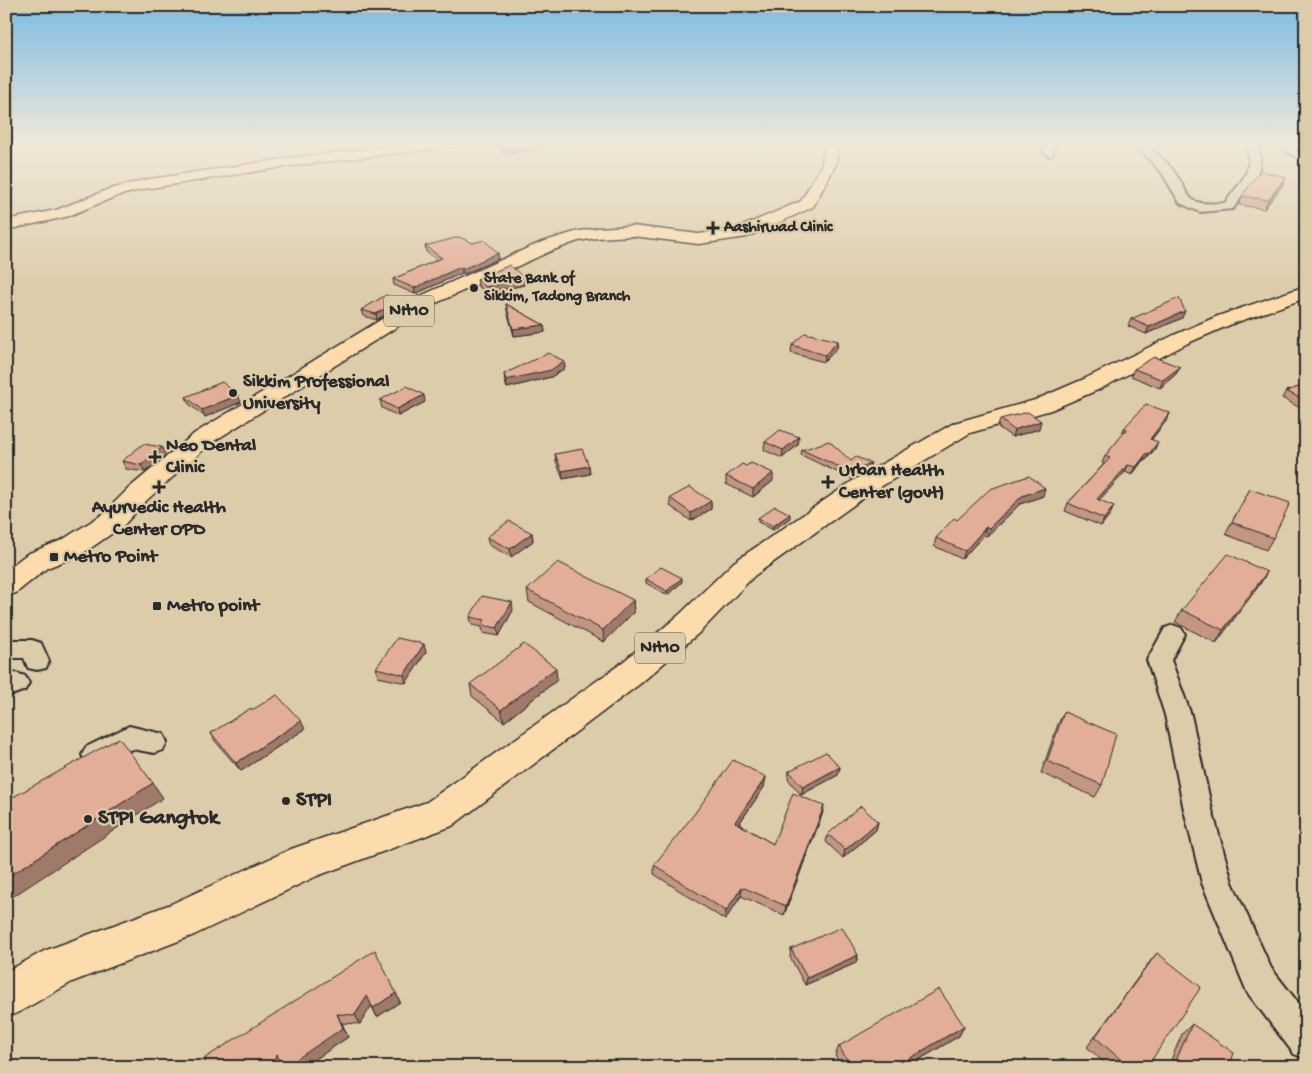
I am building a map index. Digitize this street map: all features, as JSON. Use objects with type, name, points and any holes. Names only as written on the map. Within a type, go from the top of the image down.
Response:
[{"type":"highway","points":[[6,225],[60,214],[116,192]]},
{"type":"highway","name":"NH10","points":[[6,586],[37,562],[72,547],[113,520],[138,494],[203,438],[425,301],[545,247],[575,237],[597,233],[632,231],[700,239],[741,233],[807,204],[814,192]]},
{"type":"highway","name":"NH10","points":[[6,996],[59,966],[179,921],[305,862],[439,814],[630,674],[690,622],[744,569],[863,486],[962,428],[1044,404],[1092,384],[1181,339],[1225,320],[1306,292]]},
{"type":"street","points":[[1179,192],[1184,200],[1200,208],[1218,208],[1229,206],[1238,192]]},
{"type":"street","points":[[1172,634],[1159,660],[1178,715],[1198,810],[1217,883],[1259,980],[1306,1042]]},
{"type":"street","points":[[6,649],[32,649],[37,661]]},
{"type":"street","points":[[72,769],[129,736],[154,742]]},
{"type":"street","points":[[6,1018],[30,1003],[59,966]]},
{"type":"building","points":[[1245,192],[1274,192],[1268,200],[1242,196]]},
{"type":"building","points":[[459,237],[473,243],[484,240],[498,253],[414,288],[393,279],[442,258],[425,246]]},
{"type":"building","points":[[510,265],[524,278],[486,287],[477,279]]},
{"type":"building","points":[[386,295],[400,299],[376,314],[361,310]]},
{"type":"building","points":[[1179,298],[1185,311],[1149,327],[1131,319]]},
{"type":"building","points":[[506,304],[544,325],[513,329]]},
{"type":"building","points":[[805,333],[838,341],[825,355],[792,345]]},
{"type":"building","points":[[548,353],[564,361],[551,370],[506,380],[504,374]]},
{"type":"building","points":[[1154,357],[1180,367],[1163,380],[1134,369]]},
{"type":"building","points":[[222,382],[238,395],[202,410],[186,397]]},
{"type":"building","points":[[1306,385],[1306,401],[1286,391]]},
{"type":"building","points":[[407,386],[424,395],[397,409],[380,400]]},
{"type":"building","points":[[1146,404],[1170,413],[1150,439],[1158,442],[1149,454],[1147,453],[1136,467],[1128,465],[1097,499],[1114,506],[1104,519],[1068,503],[1110,458],[1105,456],[1127,429],[1124,428]]},
{"type":"building","points":[[1028,412],[1041,421],[1014,430],[1000,419]]},
{"type":"building","points":[[780,430],[799,437],[783,450],[765,442]]},
{"type":"building","points":[[829,441],[851,461],[856,457],[871,463],[853,473],[802,450]]},
{"type":"building","points":[[143,444],[162,447],[141,465],[122,461]]},
{"type":"building","points":[[582,449],[589,466],[562,471],[555,454]]},
{"type":"building","points":[[751,463],[773,473],[753,489],[726,476],[742,464],[746,466]]},
{"type":"building","points":[[1029,476],[1045,488],[1022,496],[989,528],[986,527],[965,551],[936,538],[954,518],[957,520],[990,489]]},
{"type":"building","points":[[690,487],[711,501],[691,513],[670,498]]},
{"type":"building","points":[[1250,489],[1290,503],[1273,538],[1232,522]]},
{"type":"building","points":[[775,506],[790,514],[773,526],[758,518]]},
{"type":"building","points":[[509,521],[532,533],[510,549],[487,537]]},
{"type":"building","points":[[1228,554],[1267,572],[1223,630],[1182,610]]},
{"type":"building","points":[[558,562],[633,600],[603,630],[527,590]]},
{"type":"building","points":[[661,567],[682,578],[667,591],[646,579]]},
{"type":"building","points":[[482,596],[512,602],[497,628],[482,625],[485,620],[470,617]]},
{"type":"building","points":[[397,638],[424,644],[404,675],[376,668]]},
{"type":"building","points":[[524,644],[556,668],[501,710],[470,684]]},
{"type":"building","points":[[277,695],[301,721],[236,763],[211,733],[251,708],[252,710]]},
{"type":"building","points":[[1064,712],[1116,734],[1102,785],[1047,761]]},
{"type":"building","points":[[119,738],[153,783],[6,878],[6,801]]},
{"type":"building","points":[[826,752],[840,767],[803,787],[789,771]]},
{"type":"building","points":[[733,760],[766,777],[735,822],[773,844],[793,793],[824,806],[786,906],[742,887],[726,911],[654,865]]},
{"type":"building","points":[[861,806],[878,822],[845,850],[828,834]]},
{"type":"building","points":[[842,927],[858,955],[807,978],[791,949]]},
{"type":"building","points":[[375,950],[396,993],[373,1008],[367,996],[355,1015],[337,1014],[343,1028],[285,1067],[282,1067],[277,1054],[269,1067],[196,1067],[206,1061],[205,1058]]},
{"type":"building","points":[[1157,953],[1201,987],[1147,1067],[1129,1067],[1095,1037]]},
{"type":"building","points":[[939,989],[964,1026],[895,1067],[851,1067],[839,1046]]},
{"type":"building","points":[[1192,1024],[1234,1053],[1229,1067],[1173,1067]]},
{"type":"place","name":"Aashirwad Clinic","points":[[713,228]]},
{"type":"place","name":"State Bank of Sikkim, Tadong Branch","points":[[474,288]]},
{"type":"place","name":"Sikkim Professional University","points":[[233,393]]},
{"type":"place","name":"Neo Dental Clinic","points":[[155,457]]},
{"type":"place","name":"Urban Health Center (govt)","points":[[828,482]]},
{"type":"place","name":"Ayurvedic Health Center OPD","points":[[159,487]]},
{"type":"place","name":"Metro Point","points":[[54,557]]},
{"type":"place","name":"Metro point","points":[[157,606]]},
{"type":"place","name":"STPI","points":[[286,801]]},
{"type":"place","name":"STPI Gangtok","points":[[88,819]]}]
